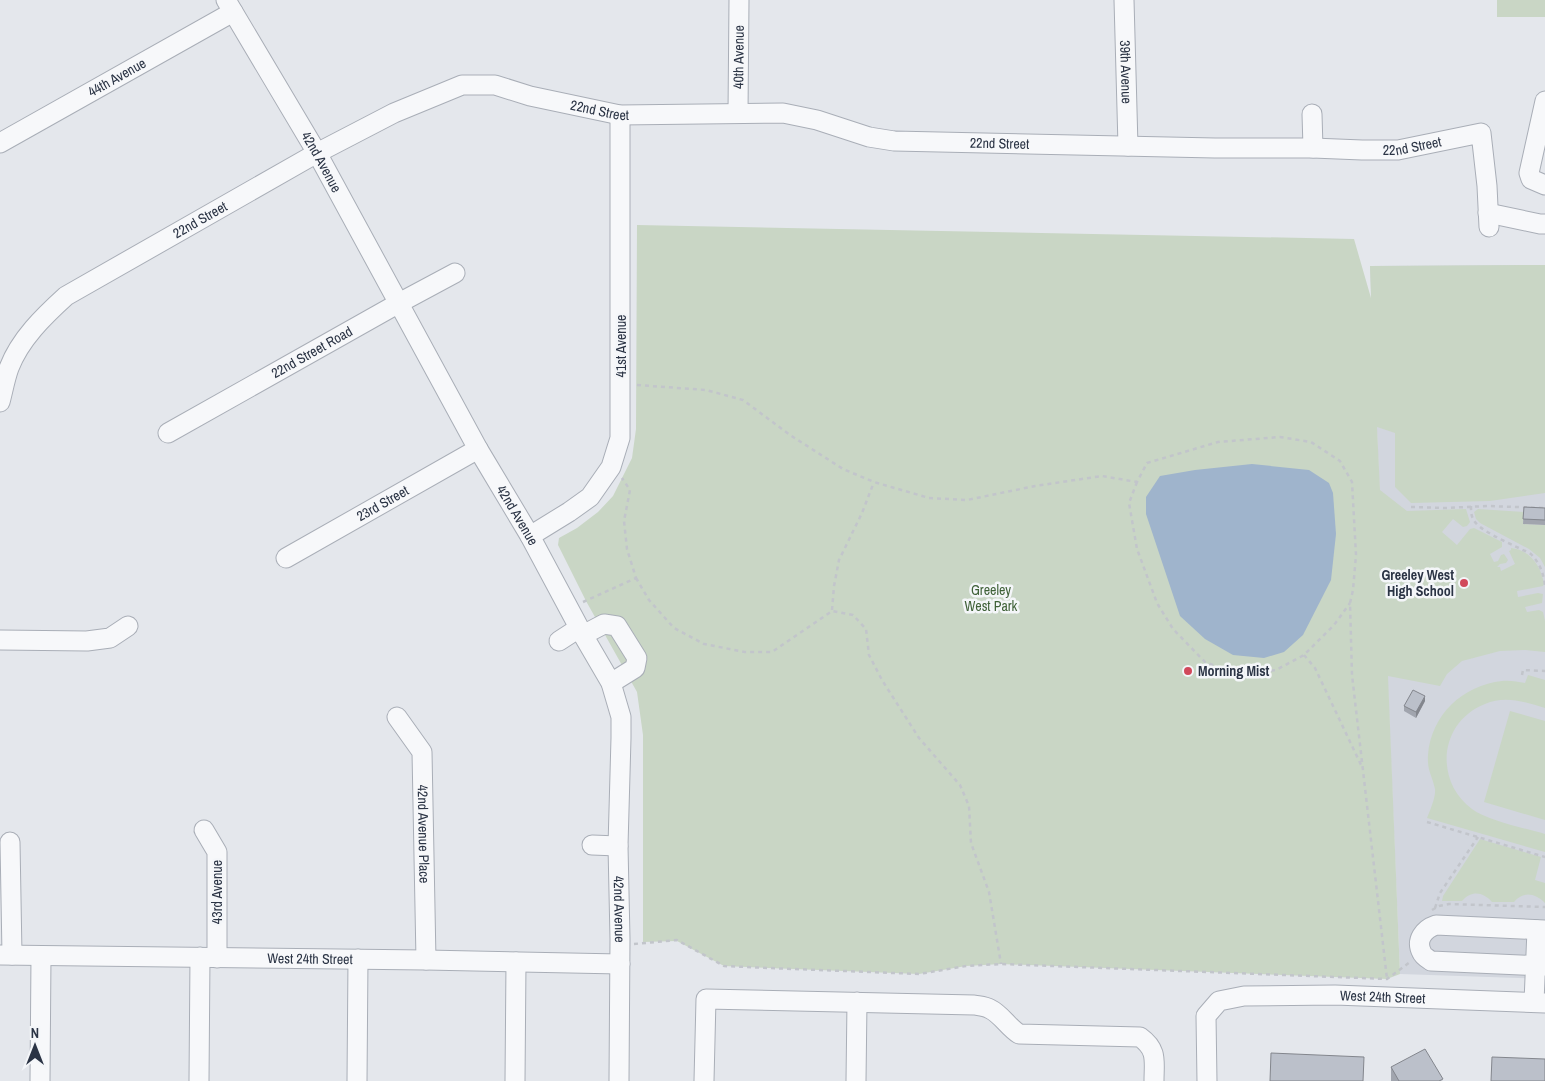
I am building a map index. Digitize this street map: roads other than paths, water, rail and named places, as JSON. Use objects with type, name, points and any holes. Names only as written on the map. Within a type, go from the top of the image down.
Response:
[{"type":"street","name":"40th Avenue","points":[[738,0],[738,113]]},
{"type":"street","name":"39th Avenue","points":[[1124,0],[1128,146]]},
{"type":"street","name":"44th Avenue","points":[[0,143],[230,6]]},
{"type":"street","name":"42nd Avenue","points":[[230,6],[317,153],[478,449],[530,536],[611,683],[621,717],[618,846],[620,955],[619,1081]]},
{"type":"street","name":"22nd Street","points":[[0,402],[9,367],[20,346],[41,319],[66,296],[317,153],[394,113],[462,85],[495,85],[530,96],[620,115],[783,113],[817,120],[869,137],[894,141],[1398,150],[1481,133],[1489,220],[1545,224]]},
{"type":"street","points":[[1545,101],[1529,173],[1530,180],[1545,185]]},
{"type":"street","points":[[1312,114],[1313,148]]},
{"type":"street","name":"41st Avenue","points":[[530,536],[570,512],[590,497],[611,467],[620,438],[620,115]]},
{"type":"street","name":"22nd Street Road","points":[[168,434],[455,273]]},
{"type":"street","name":"23rd Street","points":[[286,558],[478,449]]},
{"type":"street","points":[[559,640],[604,624],[617,626],[637,658],[635,668],[611,683]]},
{"type":"street","points":[[0,640],[87,641],[110,638],[128,626]]},
{"type":"street","name":"42nd Avenue Place","points":[[397,717],[422,752],[426,960]]},
{"type":"street","name":"43rd Avenue","points":[[199,1081],[217,852],[204,830]]},
{"type":"street","points":[[6,955],[10,842]]},
{"type":"street","points":[[592,845],[618,846]]},
{"type":"street","points":[[1540,966],[1431,961],[1422,954],[1420,946],[1421,935],[1428,928],[1449,925],[1541,930],[1540,1002]]},
{"type":"street","name":"West 24th Street","points":[[6,955],[516,962],[620,955]]},
{"type":"street","points":[[40,1081],[41,956]]},
{"type":"street","points":[[357,1081],[358,959]]},
{"type":"street","points":[[515,1081],[516,962]]},
{"type":"street","name":"West 24th Street","points":[[1207,1081],[1206,1016],[1219,1001],[1244,996],[1334,995],[1540,1002]]},
{"type":"street","points":[[704,1081],[706,999],[974,1005],[989,1008],[996,1012],[1012,1030],[1019,1034],[1140,1037],[1149,1044],[1154,1052],[1154,1081]]},
{"type":"street","points":[[856,1081],[857,1002]]},
{"type":"water","points":[[1252,464],[1309,470],[1329,483],[1333,493],[1336,534],[1331,580],[1303,635],[1284,652],[1264,658],[1233,655],[1205,639],[1180,616],[1146,514],[1146,497],[1160,476]]},
{"type":"place","name":"Greeley West High School","points":[[1464,583]]},
{"type":"place","name":"Morning Mist","points":[[1188,671]]},
{"type":"park label","name":"Greeley West Park","points":[[991,598]]}]
